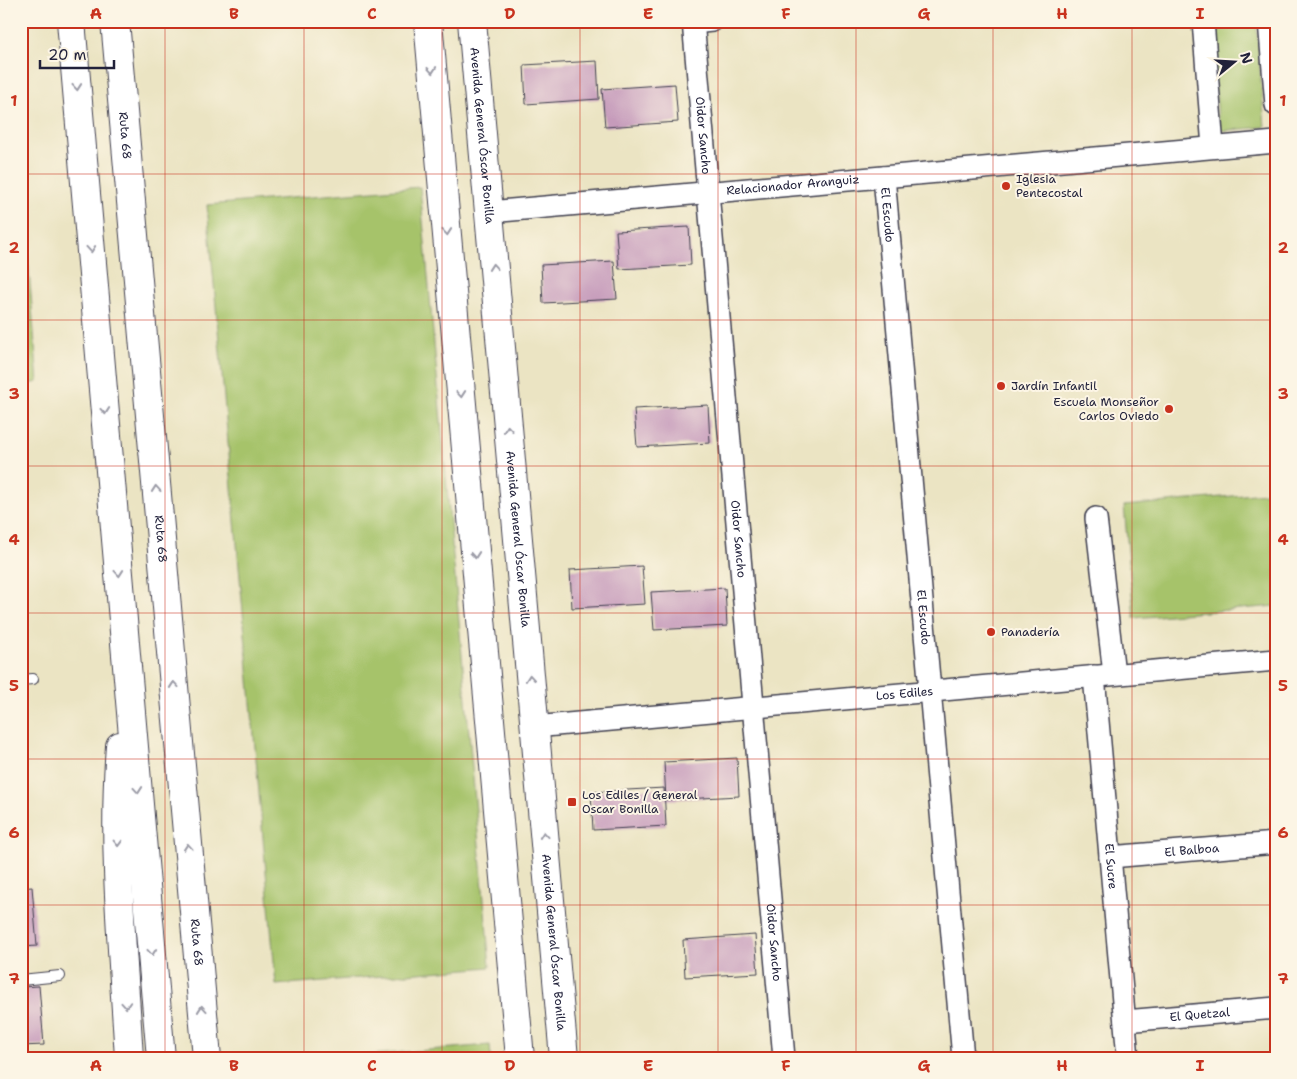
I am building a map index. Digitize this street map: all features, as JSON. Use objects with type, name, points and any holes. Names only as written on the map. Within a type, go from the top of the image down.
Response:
[{"type":"main road","points":[[71,21],[161,1058]]},
{"type":"main road","name":"Ruta 68","points":[[115,21],[207,1058]]},
{"type":"main road","points":[[428,21],[520,1058]]},
{"type":"main road","name":"Avenida General Óscar Bonilla","points":[[472,21],[564,1058]]},
{"type":"main road","points":[[126,654],[118,766],[118,805],[120,912],[129,1058]]},
{"type":"street","points":[[1203,21],[1214,147]]},
{"type":"street","points":[[1269,21],[1276,105]]},
{"type":"street","name":"Oidor Sancho","points":[[699,22],[708,193],[784,1058]]},
{"type":"street","name":"Relacionador Aranguiz","points":[[488,212],[1276,142]]},
{"type":"street","name":"El Escudo","points":[[884,177],[962,1058]]},
{"type":"street","name":"El Sucre","points":[[1096,518],[1104,675],[1110,857],[1128,1058]]},
{"type":"street","name":"Los Ediles","points":[[534,726],[1276,660]]},
{"type":"street","name":"El Balboa","points":[[1110,857],[1276,843]]},
{"type":"street","name":"El Quetzal","points":[[1125,1021],[1276,1008]]},
{"type":"lane","points":[[21,680],[32,679]]},
{"type":"lane","points":[[21,980],[60,976]]},
{"type":"green space","points":[[1210,21],[1256,21],[1265,127],[1219,131]]},
{"type":"green space","points":[[21,170],[38,382],[21,386]]},
{"type":"green space","points":[[420,187],[490,967],[276,985],[207,205]]},
{"type":"green space","points":[[1276,492],[1276,606],[1134,618],[1124,506]]},
{"type":"green space","points":[[490,1045],[491,1058],[330,1058]]},
{"type":"building","points":[[597,61],[599,99],[526,104],[524,65]]},
{"type":"building","points":[[675,84],[678,122],[605,127],[602,89]]},
{"type":"building","points":[[689,227],[691,265],[619,269],[616,231]]},
{"type":"building","points":[[614,261],[617,299],[543,303],[541,265]]},
{"type":"building","points":[[708,405],[710,443],[637,447],[634,409]]},
{"type":"building","points":[[642,566],[645,604],[572,608],[570,570]]},
{"type":"building","points":[[725,588],[727,626],[654,630],[651,592]]},
{"type":"building","points":[[737,758],[739,796],[666,800],[664,762]]},
{"type":"building","points":[[664,788],[666,826],[593,830],[591,792]]},
{"type":"building","points":[[21,790],[24,790],[28,848],[21,849]]},
{"type":"building","points":[[32,887],[37,946],[21,947],[21,888]]},
{"type":"building","points":[[755,935],[758,973],[685,977],[683,940]]},
{"type":"building","points":[[39,986],[44,1045],[21,1046],[21,987]]},
{"type":"place","name":"Iglesia Pentecostal","points":[[1006,186]]},
{"type":"place","name":"Jardín Infantil","points":[[1001,386]]},
{"type":"place","name":"Escuela Monseñor Carlos Oviedo","points":[[1169,409]]},
{"type":"place","name":"Panadería","points":[[991,632]]},
{"type":"place","name":"Los Ediles / General Oscar Bonilla","points":[[572,802]]}]
